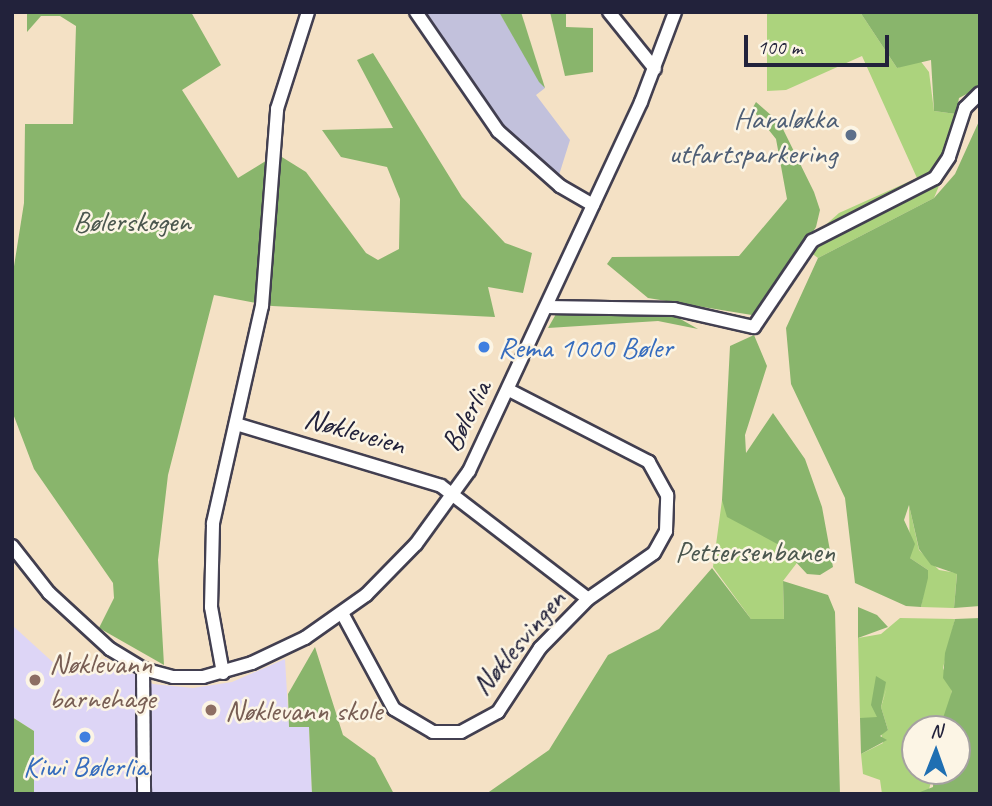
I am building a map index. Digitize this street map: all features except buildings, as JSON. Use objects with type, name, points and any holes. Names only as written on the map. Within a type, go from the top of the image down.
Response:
[{"type":"street","points":[[223,673],[211,607],[210,547],[262,306],[277,109],[308,12]]},
{"type":"street","points":[[416,12],[498,131],[560,186],[593,205]]},
{"type":"street","points":[[609,12],[655,69]]},
{"type":"street","name":"Bølerlia","points":[[12,545],[81,625],[143,669],[183,678],[223,673],[273,654],[342,613],[401,561],[453,494],[509,390],[655,69],[675,12]]},
{"type":"street","points":[[547,307],[674,309],[750,329],[764,318],[791,264],[812,241],[923,184],[949,157],[965,108],[980,93]]},
{"type":"street","name":"Nøklesvingen","points":[[342,613],[394,709],[417,726],[442,733],[471,729],[498,712],[540,649],[588,599],[640,567],[660,545],[668,522],[665,486],[633,449],[509,390]]},
{"type":"street","name":"Nøkleveien","points":[[236,424],[418,477],[453,494],[588,599]]},
{"type":"street","points":[[143,669],[144,794]]},
{"type":"shaded area","points":[[422,12],[499,12],[545,88],[536,95],[570,140],[559,175],[492,116]]},
{"type":"shaded area","points":[[12,625],[68,676],[105,659],[153,684],[193,688],[232,682],[285,659],[289,727],[309,727],[312,794],[34,794],[34,731],[12,717]]},
{"type":"green space","name":"Bølerskogen","points":[[27,12],[191,12],[221,65],[182,90],[238,178],[277,154],[306,172],[366,253],[378,260],[399,249],[400,199],[387,167],[341,157],[322,130],[393,128],[357,60],[373,53],[462,197],[505,243],[532,253],[523,293],[488,287],[495,317],[272,306],[214,295],[168,475],[158,560],[164,665],[99,628],[114,598],[113,583],[34,469],[12,411],[12,279],[24,203],[25,124],[73,124],[76,26],[60,16],[41,16],[27,32]]},
{"type":"green space","points":[[499,12],[521,12],[545,88],[539,82]]},
{"type":"green space","points":[[550,12],[566,12],[566,27],[593,28],[593,72],[565,76]]},
{"type":"green space","points":[[767,12],[860,12],[897,68],[919,59],[929,72],[934,111],[956,114],[953,152],[934,198],[818,258],[802,246],[839,213],[917,178],[862,56],[786,90],[767,91]]},
{"type":"green space","points":[[860,12],[980,12],[980,87],[959,98],[956,114],[934,111],[931,60],[897,68]]},
{"type":"green space","points":[[756,102],[780,123],[814,192],[820,210],[816,227],[758,316],[648,298],[607,264],[612,257],[739,256],[787,199],[776,139],[752,109]]},
{"type":"green space","points":[[980,119],[980,606],[954,608],[957,574],[931,565],[919,549],[909,505],[904,520],[915,544],[910,558],[928,570],[928,578],[921,607],[906,606],[855,583],[845,498],[791,384],[786,328],[818,258],[934,198],[955,174]]},
{"type":"green space","points":[[599,312],[675,316],[698,329],[658,321],[548,328],[556,314]]},
{"type":"green space","points":[[754,335],[767,366],[745,435],[746,453],[773,413],[805,459],[822,507],[833,567],[820,575],[807,574],[781,546],[727,517],[722,500],[730,346]]},
{"type":"green space","name":"Pettersenbanen","points":[[722,500],[764,501],[806,551],[783,581],[784,620],[751,619],[713,567]]},
{"type":"green space","points":[[909,505],[919,550],[939,570],[957,573],[954,608],[921,607],[928,570],[910,558]]},
{"type":"green space","points":[[712,568],[751,619],[784,619],[783,581],[828,595],[835,612],[840,794],[486,794],[549,750],[608,655],[659,629]]},
{"type":"green space","points":[[858,607],[877,615],[888,627],[858,638]]},
{"type":"green space","points":[[900,618],[955,619],[943,668],[952,690],[949,715],[901,715],[901,785],[930,785],[928,793],[882,794],[880,780],[863,774],[861,754],[883,743],[881,732],[888,730],[881,707],[887,687],[876,721],[860,718],[858,638],[881,634]]},
{"type":"green space","points":[[980,618],[980,794],[915,794],[933,785],[971,785],[971,715],[944,715],[952,691],[943,678],[945,653],[955,619]]},
{"type":"green space","points":[[315,647],[343,735],[375,758],[394,794],[312,794],[309,727],[289,727],[288,694]]},
{"type":"green space","points":[[876,676],[886,682],[881,707],[888,730],[880,736],[887,740],[861,754],[860,718],[877,717],[871,705]]},
{"type":"green space","points":[[12,717],[34,731],[34,794],[12,794]]},
{"type":"place","name":"Haraløkka utfartsparkering","points":[[851,135]]},
{"type":"place","name":"Rema 1000 Bøler","points":[[484,347]]},
{"type":"place","name":"Nøklevann barnehage","points":[[35,680]]},
{"type":"place","name":"Nøklevann skole","points":[[211,710]]},
{"type":"place","name":"Kiwi Bølerlia","points":[[85,737]]}]
